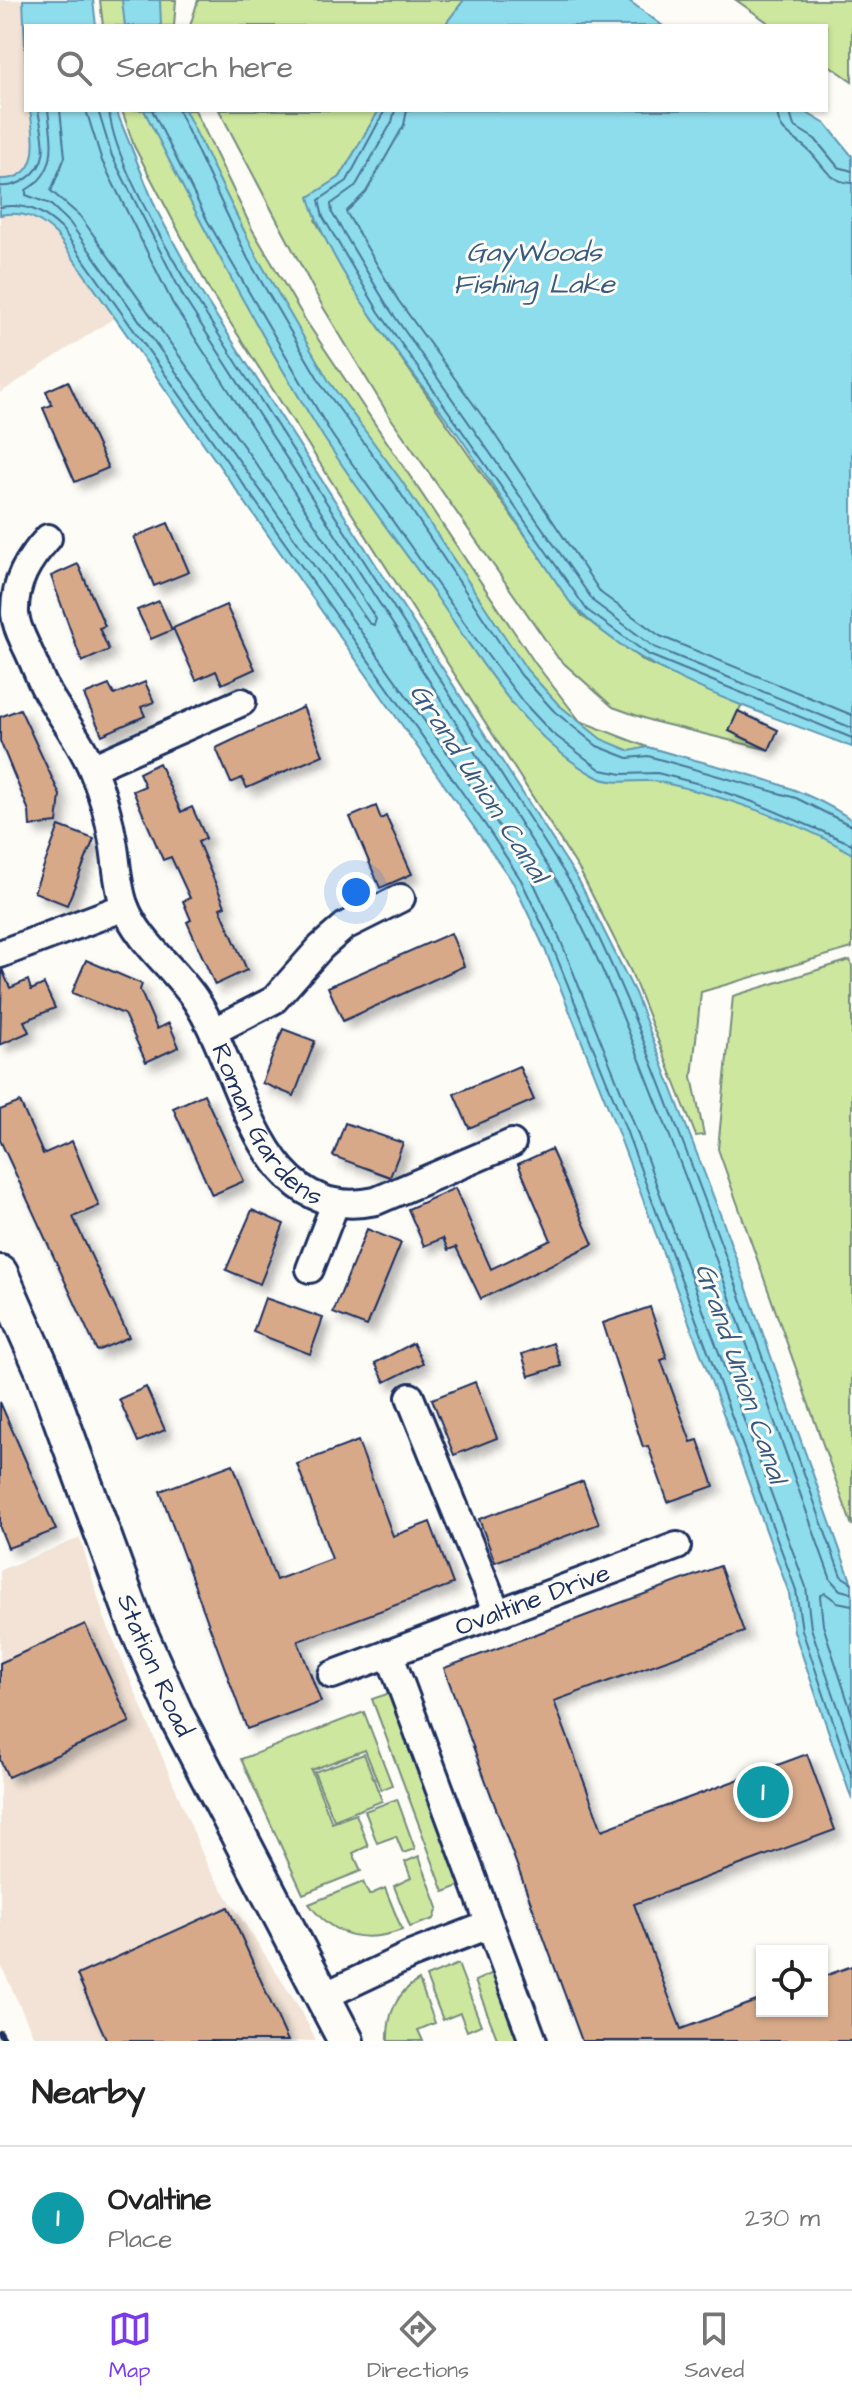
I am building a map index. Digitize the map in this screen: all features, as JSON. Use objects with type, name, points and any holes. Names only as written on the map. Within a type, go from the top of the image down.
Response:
[{"type":"street","name":"Roman Gardens","points":[[48,538],[28,560],[20,579],[15,617],[45,688],[92,768],[113,838],[125,907],[137,928],[194,998],[214,1031],[263,1147],[285,1175],[335,1204],[353,1206],[376,1201],[512,1143]]},
{"type":"street","points":[[92,768],[242,702]]},
{"type":"street","name":"Roman Gardens","points":[[214,1031],[274,1000],[321,947],[345,926],[401,898]]},
{"type":"street","points":[[0,954],[125,907]]},
{"type":"street","name":"Roman Gardens","points":[[310,1269],[335,1204]]},
{"type":"street","name":"Station Road","points":[[0,1273],[43,1370],[101,1534],[165,1689],[346,2041]]},
{"type":"street","points":[[410,1397],[497,1613]]},
{"type":"street","name":"Ovaltine Drive","points":[[332,1675],[677,1546]]},
{"type":"street","points":[[389,1653],[533,2041]]},
{"type":"street","points":[[324,1996],[411,1955],[489,1925]]},
{"type":"shaded area","points":[[0,0],[23,0],[24,112],[30,112],[36,154],[56,234],[114,318],[0,393]]},
{"type":"shaded area","points":[[80,1538],[104,1617],[208,1867],[302,2012],[316,2041],[36,2041],[0,1963],[0,1570]]},
{"type":"green space","points":[[100,0],[176,0],[174,24],[103,24]]},
{"type":"green space","points":[[198,0],[464,0],[446,24],[191,24]]},
{"type":"green space","points":[[736,0],[852,0],[852,81],[828,64],[828,24],[770,24]]},
{"type":"green space","points":[[123,112],[196,112],[252,229],[306,321],[535,663],[580,721],[647,747],[770,783],[852,837],[852,948],[701,992],[692,1077],[704,1135],[696,1136],[631,972],[580,871],[210,291],[134,146]]},
{"type":"green space","points":[[220,112],[378,112],[315,220],[372,317],[582,616],[645,662],[742,704],[729,731],[769,750],[652,721],[613,707],[558,658],[388,414],[323,307]]},
{"type":"green space","points":[[850,960],[852,1526],[718,1149],[733,996]]},
{"type":"green space","points":[[390,1693],[462,1885],[444,1892],[372,1699]]},
{"type":"green space","points":[[364,1712],[392,1785],[381,1790],[365,1750],[311,1770],[332,1823],[356,1814],[368,1846],[353,1853],[361,1871],[303,1894],[241,1759]]},
{"type":"green space","points":[[364,1754],[382,1801],[334,1820],[314,1772]]},
{"type":"green space","points":[[397,1799],[415,1849],[403,1853],[396,1836],[377,1843],[365,1811]]},
{"type":"green space","points":[[419,1856],[438,1908],[434,1919],[410,1927],[394,1886],[411,1878],[405,1862]]},
{"type":"green space","points":[[363,1882],[369,1895],[385,1888],[402,1930],[375,1936],[350,1935],[328,1924],[309,1904]]},
{"type":"green space","points":[[458,1964],[481,2025],[467,2031],[460,2013],[443,2020],[426,1977]]},
{"type":"green space","points":[[495,1972],[521,2041],[498,2041],[475,1981]]},
{"type":"green space","points":[[419,1980],[435,2023],[418,2030],[423,2041],[388,2041],[394,2006],[404,1991]]},
{"type":"water","points":[[23,0],[93,0],[96,24],[24,24]]},
{"type":"water","points":[[122,0],[160,0],[161,24],[125,24]]},
{"type":"water","points":[[464,0],[628,0],[660,24],[446,24]]},
{"type":"water","name":"Grand Union Canal","points":[[30,112],[117,112],[157,211],[199,289],[579,881],[635,993],[722,1219],[852,1584],[852,1800],[794,1631],[789,1593],[723,1413],[614,1122],[544,947],[514,884],[56,234],[30,217],[0,215],[0,179],[14,177],[29,165],[33,155]]},
{"type":"water","points":[[145,112],[186,112],[256,255],[330,383],[401,480],[527,670],[559,705],[601,739],[630,751],[647,747],[726,768],[779,784],[829,806],[852,820],[852,854],[785,821],[707,794],[660,782],[603,779],[570,760],[547,741],[487,671],[324,438],[186,194]]},
{"type":"water","name":"GayWoods Fishing Lake","points":[[378,112],[805,112],[827,125],[852,156],[852,747],[740,705],[665,671],[597,628],[569,601],[471,454],[373,319],[334,256],[309,197],[340,177]]},
{"type":"building","points":[[68,381],[108,468],[75,482],[43,408],[52,405],[46,391]]},
{"type":"building","points":[[168,523],[189,572],[154,586],[134,537]]},
{"type":"building","points":[[78,564],[105,626],[99,628],[109,650],[82,662],[51,576]]},
{"type":"building","points":[[159,601],[172,630],[151,639],[137,610]]},
{"type":"building","points":[[226,605],[255,669],[222,684],[216,671],[196,680],[173,628]]},
{"type":"building","points":[[145,682],[154,702],[141,707],[145,716],[102,735],[84,695],[109,685],[114,695]]},
{"type":"building","points":[[303,707],[323,755],[247,788],[242,778],[231,783],[216,748]]},
{"type":"building","points":[[20,709],[60,795],[57,823],[30,826],[29,811],[0,741],[0,717]]},
{"type":"building","points":[[738,711],[778,730],[769,750],[729,731]]},
{"type":"building","points":[[159,763],[181,812],[192,807],[206,838],[198,842],[225,906],[220,908],[247,970],[215,985],[187,922],[191,920],[183,901],[190,898],[171,857],[163,860],[133,791],[145,786],[139,773]]},
{"type":"building","points":[[376,806],[381,819],[386,816],[412,874],[380,888],[350,817]]},
{"type":"building","points":[[59,826],[94,839],[67,905],[34,892]]},
{"type":"building","points":[[451,933],[464,966],[343,1021],[328,987]]},
{"type":"building","points":[[86,960],[142,984],[140,990],[157,1029],[169,1023],[179,1047],[146,1062],[124,1014],[72,993]]},
{"type":"building","points":[[2,969],[10,988],[28,980],[31,990],[44,984],[55,1008],[24,1021],[29,1032],[0,1045]]},
{"type":"building","points":[[283,1029],[315,1041],[294,1096],[262,1083]]},
{"type":"building","points":[[519,1066],[534,1100],[469,1128],[454,1094]]},
{"type":"building","points":[[204,1094],[244,1181],[212,1195],[173,1108]]},
{"type":"building","points":[[20,1102],[43,1154],[72,1141],[99,1206],[73,1217],[129,1337],[97,1351],[0,1140],[0,1110]]},
{"type":"building","points":[[345,1123],[403,1143],[390,1177],[333,1156]]},
{"type":"building","points":[[551,1149],[593,1244],[481,1299],[456,1247],[448,1250],[443,1238],[424,1246],[408,1209],[455,1188],[491,1269],[551,1240],[518,1164]]},
{"type":"building","points":[[252,1210],[284,1224],[260,1284],[226,1270]]},
{"type":"building","points":[[367,1229],[401,1243],[367,1326],[333,1313]]},
{"type":"building","points":[[265,1298],[323,1318],[310,1354],[253,1332]]},
{"type":"building","points":[[650,1307],[667,1358],[661,1360],[691,1442],[698,1440],[714,1486],[668,1502],[648,1446],[643,1447],[603,1323]]},
{"type":"building","points":[[413,1343],[423,1363],[385,1382],[375,1363]]},
{"type":"building","points":[[553,1343],[561,1366],[529,1376],[522,1354]]},
{"type":"building","points":[[475,1382],[497,1438],[454,1455],[432,1399]]},
{"type":"building","points":[[146,1387],[165,1430],[138,1442],[119,1399]]},
{"type":"building","points":[[0,1402],[56,1530],[8,1548],[0,1528]]},
{"type":"building","points":[[358,1441],[393,1536],[430,1522],[453,1584],[298,1641],[321,1702],[247,1729],[160,1491],[233,1464],[276,1580],[332,1559],[297,1464]]},
{"type":"building","points":[[583,1481],[599,1524],[495,1562],[479,1519]]},
{"type":"building","points":[[720,1566],[744,1632],[554,1701],[602,1830],[807,1754],[835,1830],[634,1904],[681,2029],[756,2001],[756,2017],[828,2017],[828,1975],[852,1966],[852,2041],[582,2041],[444,1668]]},
{"type":"building","points":[[85,1624],[130,1722],[8,1777],[0,1760],[0,1663]]},
{"type":"building","points":[[228,1907],[288,2041],[107,2041],[77,1975]]},
{"type":"railway","points":[[0,2032],[5,2041]]},
{"type":"place","name":"Ovaltine","points":[[763,1792]]}]
